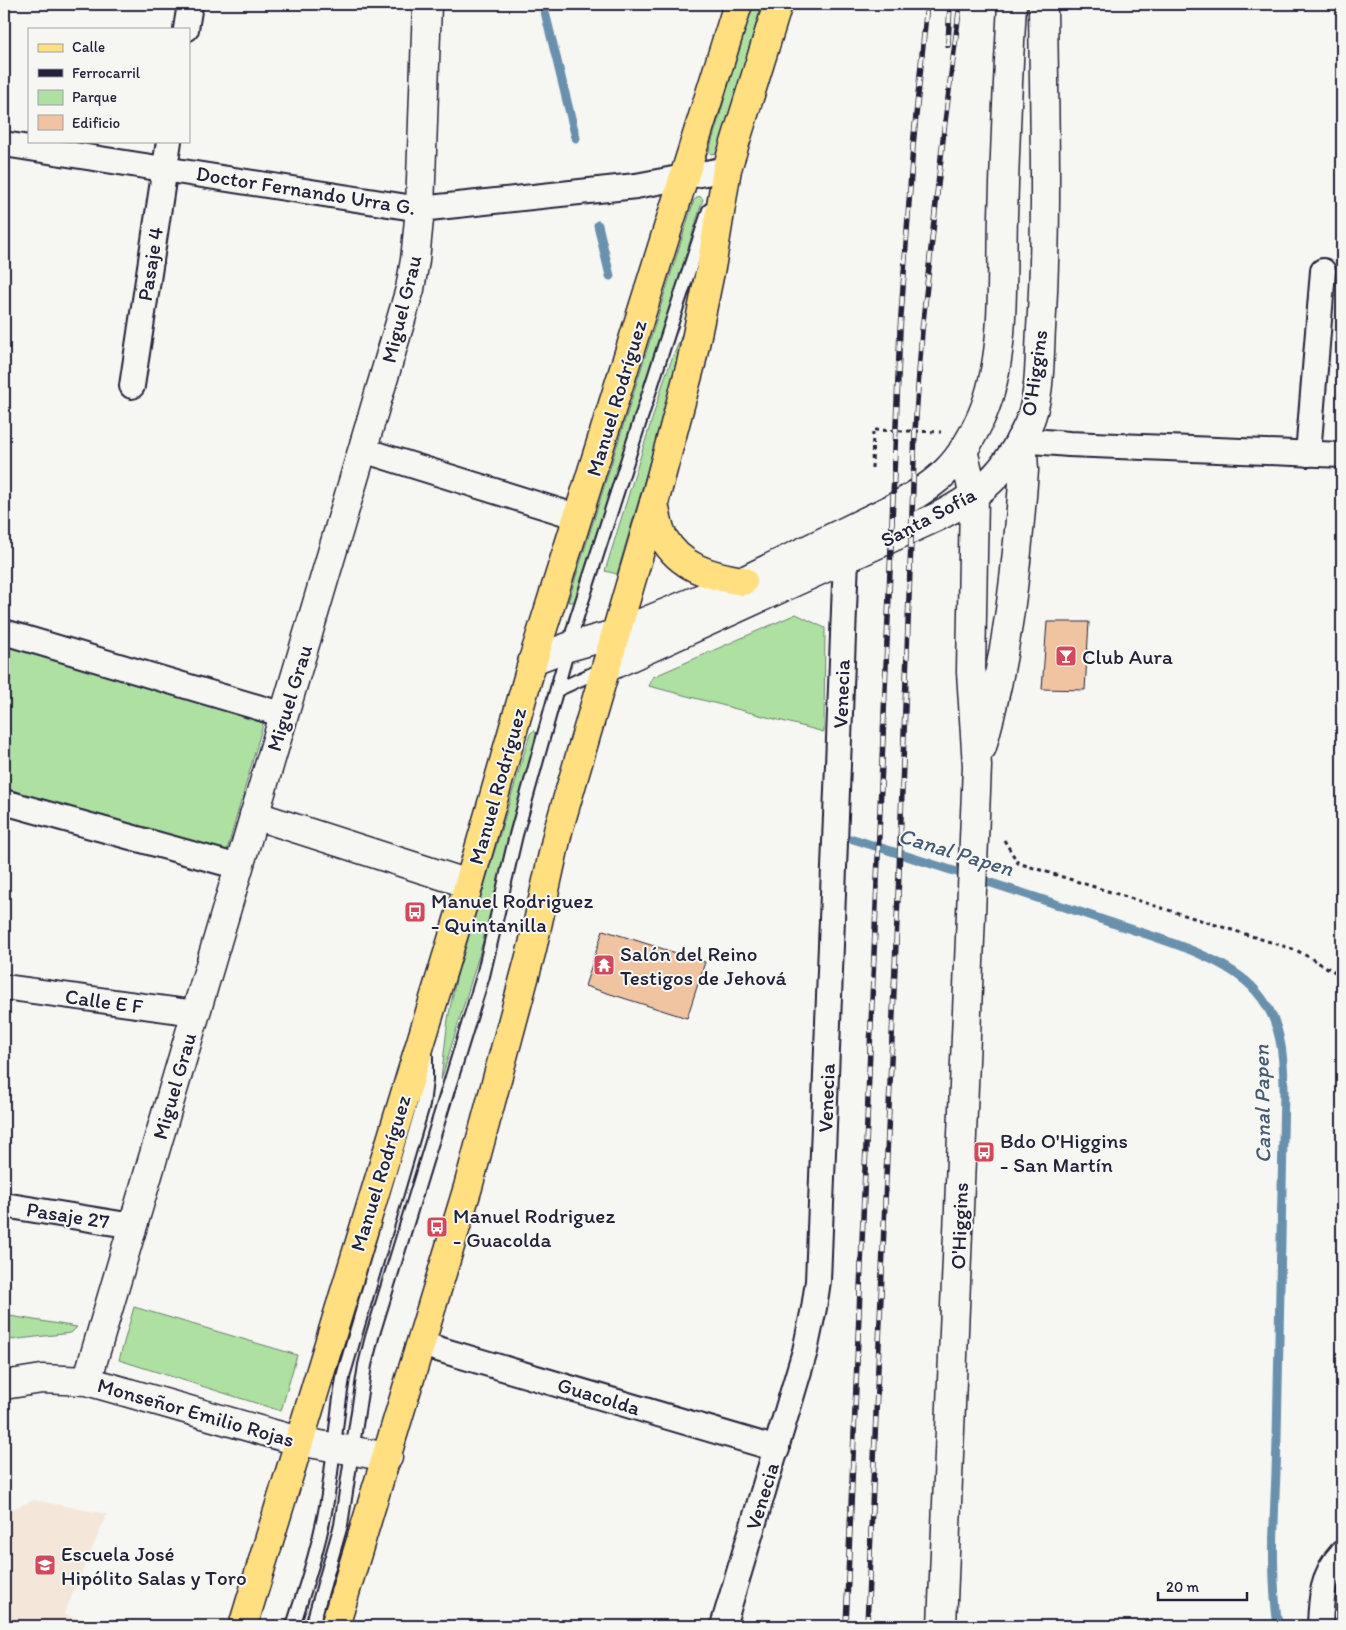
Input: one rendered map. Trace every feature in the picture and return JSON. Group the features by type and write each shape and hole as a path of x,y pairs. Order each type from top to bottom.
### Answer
{"main road":[{"name":"Manuel Rodríguez","path":"243,1626 469,884 533,660 738,4"},
{"path":"335,1626 388,1457 468,1186 529,958 558,831 654,503 691,364 712,262 727,169 778,4"},
{"path":"654,503 664,537 677,556 691,567 708,574 743,581"}],"street":[{"path":"186,28 190,4"},
{"name":"Miguel Grau","path":"87,1381 410,288 420,209 427,4"},
{"name":"O'Higgins","path":"942,1626 977,766 971,672 974,496 956,441 982,415 990,395 999,350 1005,124 1012,4"},
{"name":"O'Higgins","path":"977,766 1002,670 1013,600 1021,505 1024,454 1020,440 1034,405 1044,286 1043,4"},
{"name":"Pasaje 4","path":"132,386 169,142"},
{"name":"Doctor Fernando Urra G.","path":"4,144 420,209 636,186 727,169"},
{"path":"1308,454 1323,271"},
{"path":"1020,440 1342,455"},
{"name":"Santa Sofía","path":"606,668 937,517 974,496 997,476 1020,440"},
{"path":"956,441 1016,494 1021,505"},
{"name":"Santa Sofía","path":"533,660 568,647 615,634 743,581 893,508 939,479 956,441"},
{"path":"362,450 578,518"},
{"name":"Venecia","path":"722,1626 805,1351 814,1308 818,1272 846,558"},
{"path":"4,632 284,715"},
{"path":"4,802 239,867"},
{"path":"254,815 469,884"},
{"name":"Calle E F","path":"8,987 196,1014"},
{"name":"Pasaje 27","path":"4,1205 133,1226"},
{"name":"Guacolda","path":"421,1344 776,1448"},
{"name":"Monseñor Emilio Rojas","path":"4,1385 42,1379 87,1381 298,1441 388,1457"},
{"path":"1320,1626 1321,1600 1324,1586 1329,1572 1342,1553"}],"lane":[{"path":"293,1626 318,1544 327,1503 365,1365 483,976 516,835 568,647 694,254 710,207 727,169"},
{"path":"557,690 606,668"},
{"path":"312,1626 340,1525 343,1449 340,1396 351,1346 423,1105 426,1080 424,1029"}],"path":[{"path":"872,468 873,430 956,441"},
{"path":"975,818 994,824 1018,863 1296,950 1342,976"}],"shaded area":[{"name":"Escuela José Hipólito Salas y Toro","path":"34,1500 107,1514 64,1614 101,1626 4,1626 4,1512"}],"green space":[{"path":"753,4 762,4 720,145 716,153 711,154 709,151"},
{"path":"699,196 703,199 580,602 568,602 694,200"},
{"path":"681,337 671,389 617,574 605,571 666,374"},
{"path":"796,614 825,628 824,732 649,686 653,677"},
{"path":"4,641 266,714 221,871 4,808"},
{"path":"534,730 537,736 480,952 441,1080 448,1019 456,979 530,734"},
{"path":"134,1307 297,1355 281,1411 119,1360"},
{"path":"4,1315 77,1327 71,1333 10,1340 4,1343"}],"building":[{"name":"Club Aura","path":"1047,622 1089,622 1085,690 1042,689"},
{"path":"603,930 705,962 687,1018 585,986"}],"waterway":[{"name":"Canal Papen","path":"543,4 576,138"},
{"name":"Canal Papen","path":"598,225 610,276"},
{"name":"Canal Papen","path":"853,839 1186,948 1226,967 1242,978 1256,991 1271,1013 1282,1050 1284,1090 1273,1556 1278,1626"}],"railway":[{"path":"846,1626 900,330 913,146 927,4"},
{"path":"948,45 950,4"},
{"path":"867,1626 899,873 915,431 922,331 960,4"}],"place":[{"name":"Club Aura","path":"1066,656"},
{"name":"Manuel Rodriguez - Quintanilla","path":"415,912"},
{"name":"Salón del Reino Testigos de Jehová","path":"604,965"},
{"name":"Bdo O'Higgins - San Martín","path":"984,1152"},
{"name":"Manuel Rodriguez - Guacolda","path":"437,1227"},
{"name":"Escuela José Hipólito Salas y Toro","path":"45,1565"}]}
